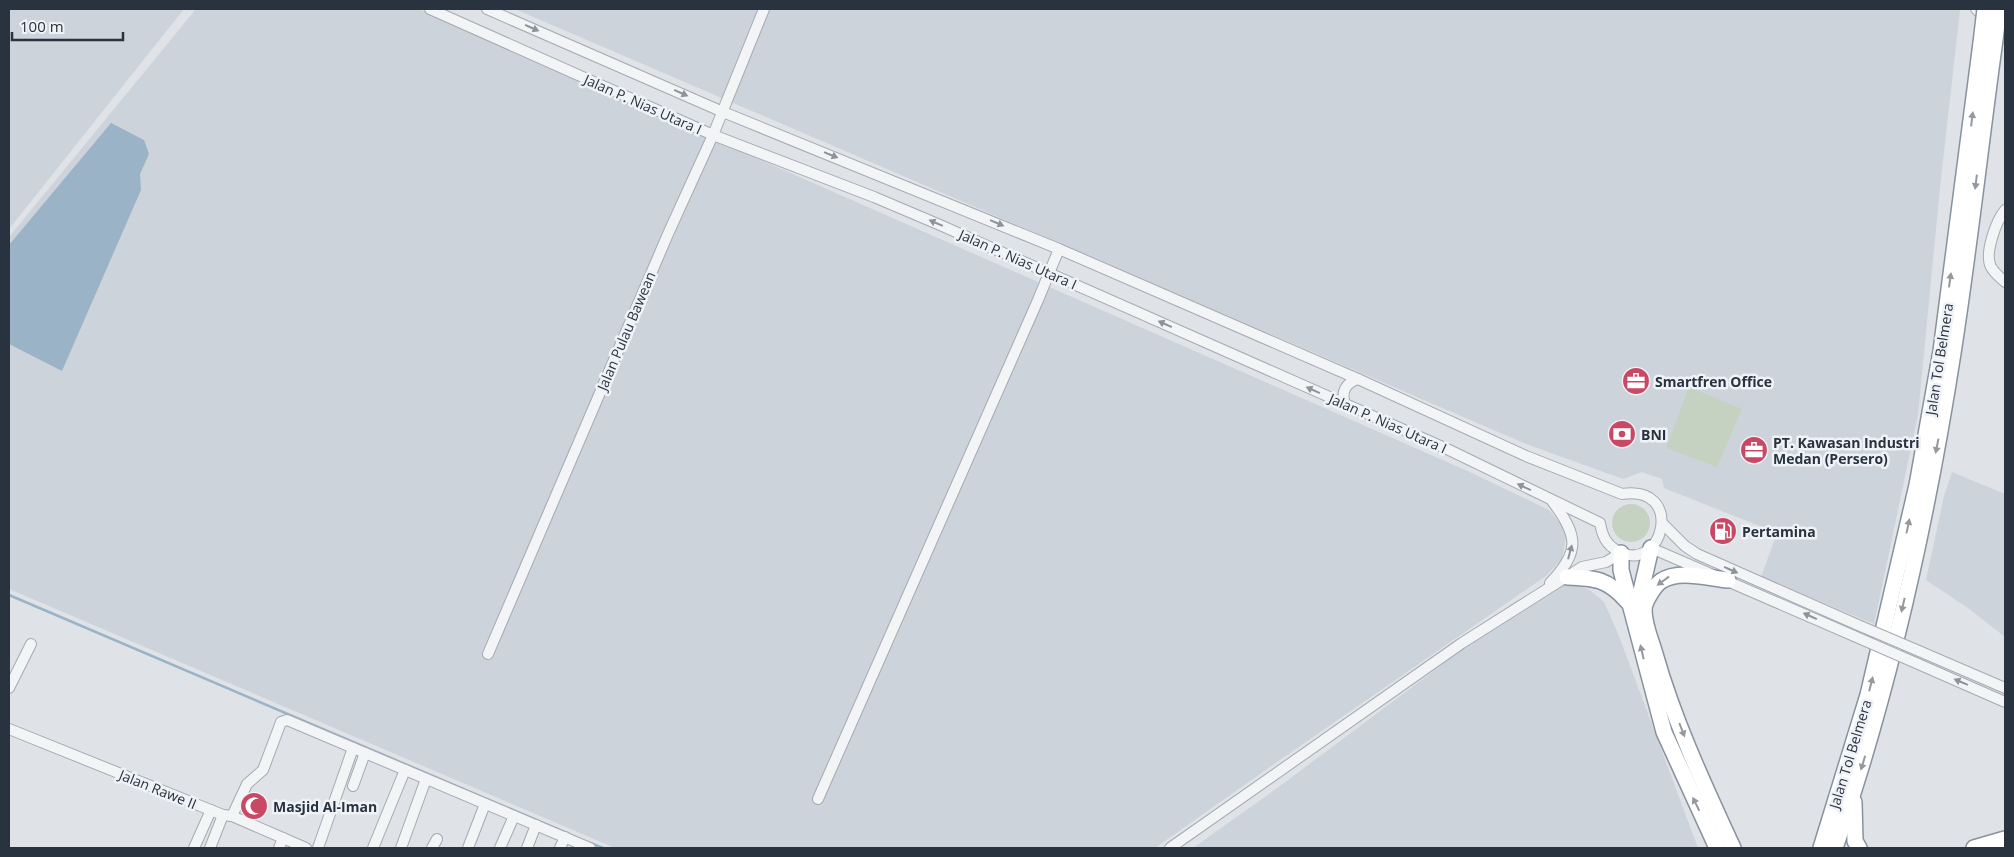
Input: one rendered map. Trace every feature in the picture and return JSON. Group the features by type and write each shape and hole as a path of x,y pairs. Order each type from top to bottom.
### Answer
{"highway":[{"name":"Jalan Tol Belmera","path":"1985,9 1993,42"},
{"name":"Jalan Tol Belmera","path":"1821,848 1846,794 1878,710 1922,525 1955,342 1993,42 1999,9"},
{"path":"1651,548 1638,608 1643,660 1664,732 1717,848"},
{"path":"1621,553 1621,570 1645,620 1661,677 1700,777 1733,848"},
{"path":"1638,608 1659,582 1671,576 1686,575 1728,580"},
{"path":"1567,578 1588,578 1603,582 1616,588 1638,608"},
{"name":"Jalan Tol Belmera","path":"1835,848 1846,794"},
{"path":"1814,848 1846,794"},
{"path":"1846,794 1855,841 1859,848"},
{"path":"1974,848 2005,839"}],"street":[{"name":"Jalan P. Nias Utara I","path":"430,9 713,135 874,197 1445,448 1600,523 1605,541 1621,553"},
{"name":"Jalan P. Nias Utara I","path":"487,9 723,112 1059,249 1358,379 1526,456 1622,494 1632,492 1641,494 1650,498 1657,506 1663,524"},
{"name":"Jalan Pulau Bawean","path":"488,654 668,234 723,112 764,9"},
{"path":"1976,9 1993,42"},
{"path":"2005,210 1995,226 1990,262 1994,272 2005,282"},
{"path":"818,799 1059,249"},
{"path":"1345,405 1342,397 1344,389 1350,382 1358,379"},
{"path":"1542,591 1568,561 1572,547 1572,534 1567,520 1551,499"},
{"path":"1170,848 1462,643 1542,591 1567,578 1582,567 1606,562 1621,553 1636,554 1651,548 1657,541 1663,524 1684,546 1696,554 2005,688"},
{"path":"1651,548 2005,702"},
{"path":"9,688 31,644"},
{"path":"210,848 247,784 263,770 281,722 284,720 590,848"},
{"name":"Jalan Rawe II","path":"9,729 227,816 281,843 303,848"},
{"path":"318,848 353,748"},
{"path":"353,786 365,753"},
{"path":"373,848 405,770"},
{"path":"400,848 426,779"},
{"path":"468,848 485,804"},
{"path":"194,848 211,810"},
{"path":"500,848 514,816"},
{"path":"527,848 536,825"},
{"path":"560,848 565,837"}],"shaded area":[{"path":"9,9 184,9 9,229"},
{"path":"196,9 418,9 1472,473 1549,510 1563,527 1566,538 1562,559 1546,576 1155,848 615,848 9,589 9,237"},
{"path":"515,9 1958,9 1960,10 1940,188 1918,415 1874,624 1761,577 1777,533 1664,488 1662,479 1642,472 1623,479 1526,444"},
{"path":"1952,472 2005,494 2005,637 1968,608 1926,580 1944,496"},
{"path":"1555,580 1574,582 1591,591 1604,602 1619,636 1698,848 1193,848 1276,789"}],"green space":[{"path":"1689,387 1742,409 1717,467 1666,448"},
{"path":"1631,504 1638,505 1644,510 1649,516 1649,530 1644,536 1638,541 1631,542 1624,541 1618,536 1613,530 1612,523 1613,516 1618,510 1624,505"}],"water":[{"path":"111,123 144,140 149,154 140,174 141,190 62,371 9,344 9,245"}],"waterway":[{"path":"9,595 569,834"},
{"path":"590,843 603,848"}],"place":[{"name":"Smartfren Office","path":"1636,381"},
{"name":"BNI","path":"1622,434"},
{"name":"PT. Kawasan Industri Medan (Persero)","path":"1754,450"},
{"name":"Pertamina","path":"1723,531"},
{"name":"Masjid Al-Iman","path":"254,806"}]}
